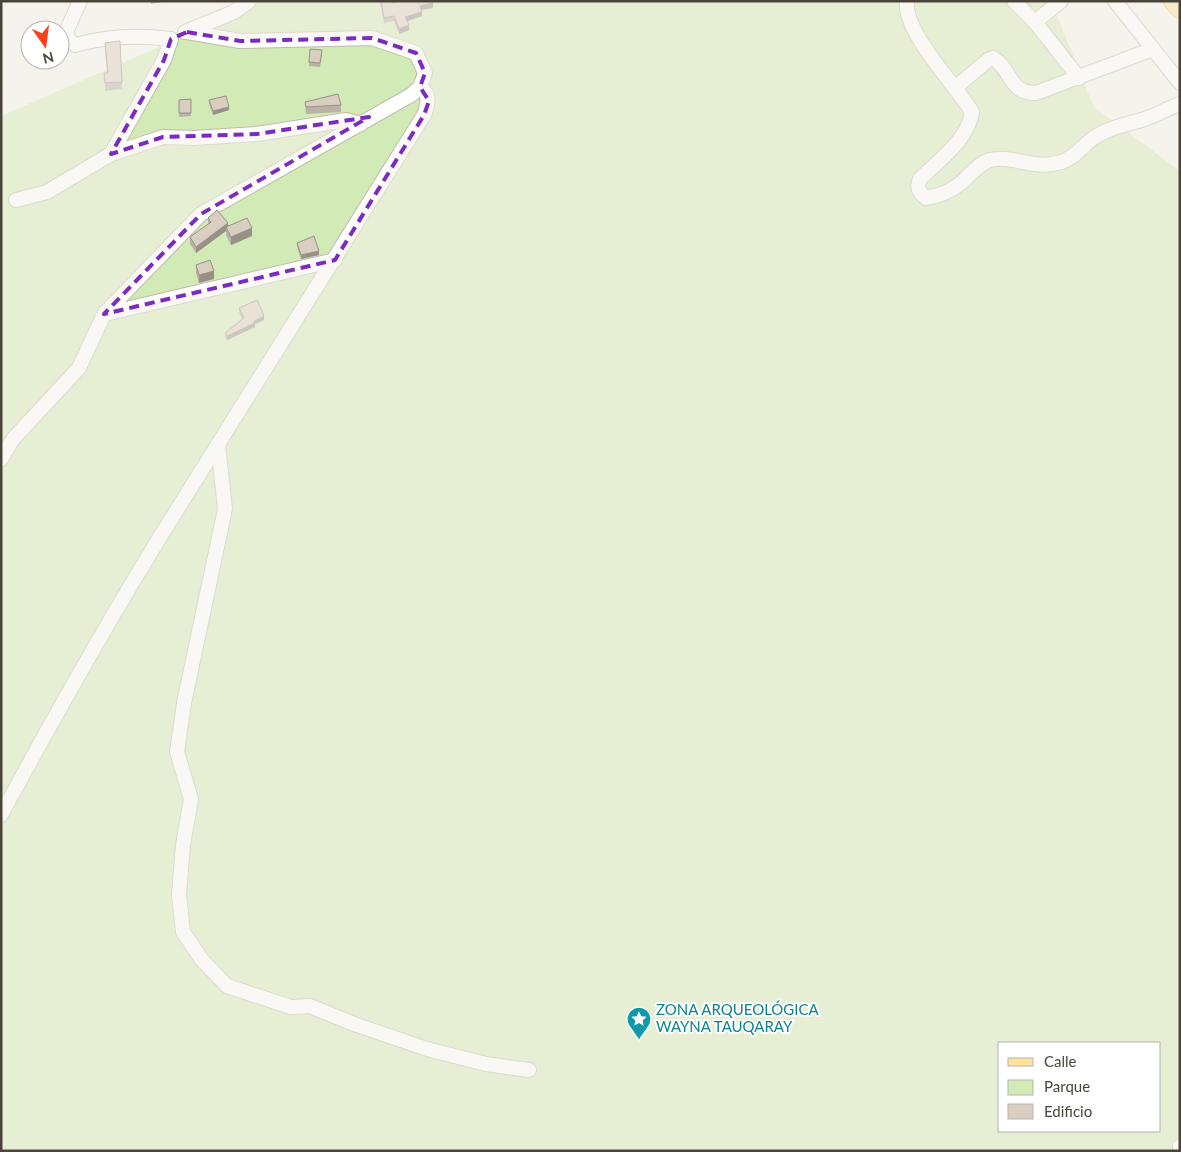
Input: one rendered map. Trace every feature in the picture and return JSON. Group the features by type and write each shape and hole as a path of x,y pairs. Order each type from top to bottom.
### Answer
{"main road":[{"path":"1173,1 1180,9"}],"street":[{"path":"80,1 67,30 68,40 75,45 100,38 134,35 171,39 234,12 249,1"},
{"path":"907,1 910,22 941,72 972,112 971,122 964,134 920,179 917,185 920,193 926,198 941,196 990,160 1002,159 1042,167 1062,162 1078,153 1094,137 1124,123 1145,118 1180,104"},
{"path":"1014,1 1035,22 1079,78"},
{"path":"1035,22 1061,1"},
{"path":"1115,1 1180,83"},
{"path":"1,459 13,439 79,368 104,314 201,214 411,95 420,87 425,73 416,54 372,38 240,41 187,32"},
{"path":"111,154 164,60 171,39"},
{"path":"954,88 993,58 1019,90 1026,93 1056,87 1153,49"},
{"path":"1,816 59,708 159,538 335,260 424,115 429,101 426,91 420,87"},
{"path":"16,200 47,192 111,154 163,137 194,138 257,134 346,120 361,124"},
{"path":"104,314 335,260"},
{"path":"218,444 226,509 184,703 177,752 191,799 183,845 179,895 183,932 202,960 227,986 291,1007 310,1006 354,1024 427,1049 486,1064 529,1070"}],"highlighted area":[{"path":"187,32 240,41 372,38 416,53 425,73 420,87 429,101 424,115 335,260 104,314 201,214 369,117 257,134 163,137 111,154 164,60 171,39"}],"green space":[{"path":"264,1 1051,1 1094,107 1180,171 1180,1151 1,1151 1,116"}],"building":[{"path":"381,1 391,1 392,3 400,1 433,1 433,3 420,6 422,12 405,17 409,25 399,29 394,16 384,18"},
{"path":"120,41 122,82 105,83 104,73 108,73 105,43"},
{"path":"310,49 322,50 320,63 309,62"},
{"path":"338,94 341,105 306,107 305,102"},
{"path":"226,96 229,107 213,111 209,100"},
{"path":"191,99 191,113 179,113 179,100"},
{"path":"217,210 228,223 196,247 190,237 211,222 208,218"},
{"path":"247,218 252,228 231,237 226,227"},
{"path":"314,236 319,251 301,255 297,243"},
{"path":"210,260 214,271 199,275 196,265"},
{"path":"257,300 264,316 254,321 255,323 227,336 225,333 244,318 239,308"}],"place":[{"name":"ZONA ARQUEOLÓGICA WAYNA TAUQARAY","path":"639,1040"}]}
